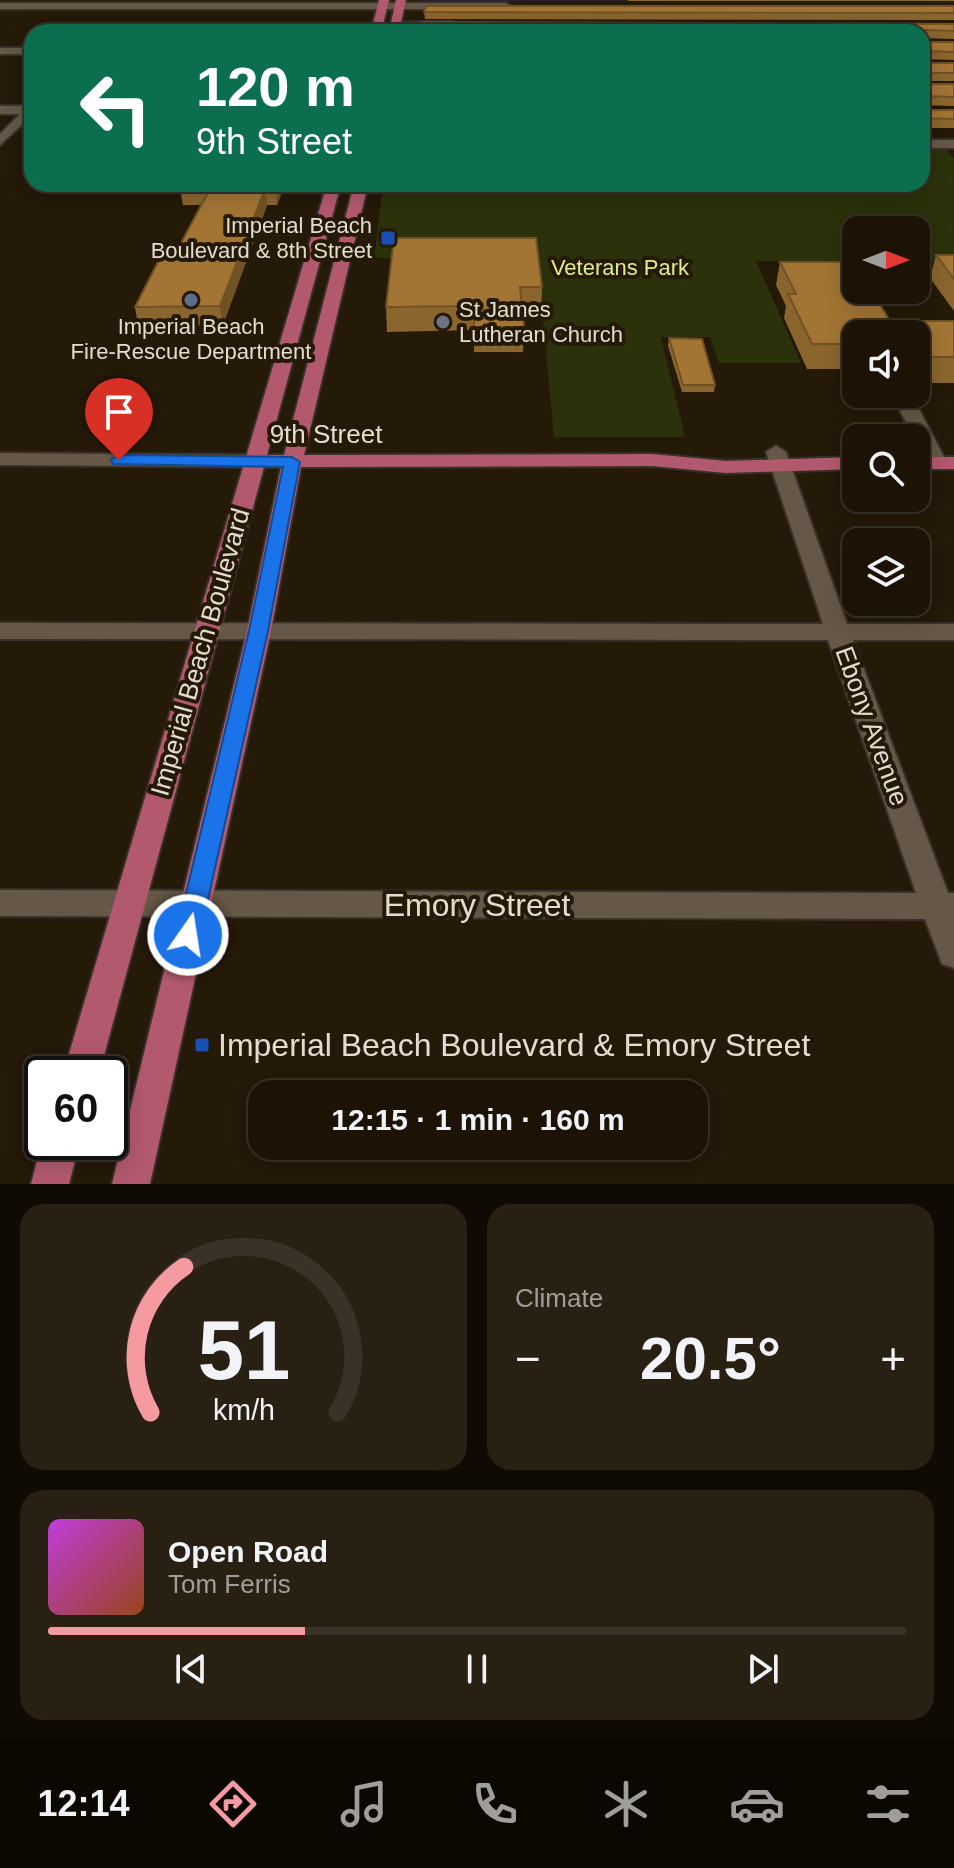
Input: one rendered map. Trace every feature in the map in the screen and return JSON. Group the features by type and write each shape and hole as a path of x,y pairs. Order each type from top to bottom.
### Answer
{"main road":[{"path":"378,24 384,3"},
{"path":"396,24 400,3"},
{"name":"Imperial Beach Boulevard","path":"86,1056 332,192"},
{"name":"Imperial Beach Boulevard","path":"131,1184 259,631 292,462 359,192"},
{"name":"9th Street","path":"253,461 652,460 726,467 778,460 842,462"},
{"path":"50,1184 56,1160"}],"street":[{"path":"0,6 400,3 518,6"},
{"path":"0,51 24,51"},
{"path":"0,110 24,110"},
{"path":"0,141 24,117"},
{"path":"930,144 954,144"},
{"path":"910,411 936,463"},
{"name":"9th Street","path":"0,459 253,461"},
{"name":"Ebony Avenue","path":"778,460 838,633 945,906 954,954"},
{"path":"0,631 954,632"},
{"name":"Emory Street","path":"0,903 945,906"}],"shaded area":[{"path":"419,0 954,2 419,1"}],"green space":[{"name":"Veterans Park","path":"930,149 945,149 954,158 954,262 930,262 930,216 842,216 842,262 756,261 801,363 719,363 710,337 661,337 685,437 554,437 537,259 374,258 382,192 930,192"}],"building":[{"path":"426,6 954,6 954,13 424,12"},
{"path":"421,22 954,24 954,31 930,30 930,24"},
{"path":"930,42 954,42 954,52 930,51"},
{"path":"930,63 954,63 954,73 930,73"},
{"path":"930,84 954,84 954,97 930,96"},
{"path":"930,110 954,110 954,119 930,118"},
{"path":"208,192 264,192 220,306 135,307 160,258 173,258"},
{"path":"394,238 536,238 542,287 520,287 524,327 474,327 474,306 386,307"},
{"path":"936,255 954,255 954,279"},
{"path":"780,262 842,262 842,304 880,304 889,320 842,320 842,344 812,344 788,294 796,294"},
{"path":"930,321 954,321 954,357 930,357"},
{"path":"669,338 702,339 715,385 683,385"}],"place":[{"name":"Imperial Beach Boulevard & 8th Street","path":"388,238"},
{"name":"Imperial Beach Fire-Rescue Department","path":"191,300"},
{"name":"St James Lutheran Church","path":"443,322"},
{"name":"Imperial Beach Boulevard & Emory Street","path":"202,1045"}],"route":[{"path":"119,460 292,462 259,631 188,935"}]}
